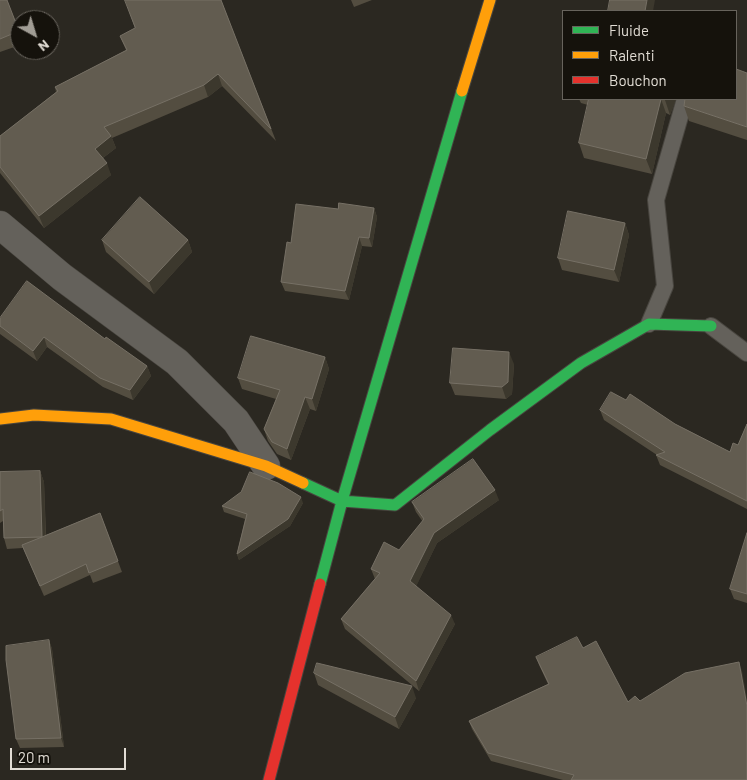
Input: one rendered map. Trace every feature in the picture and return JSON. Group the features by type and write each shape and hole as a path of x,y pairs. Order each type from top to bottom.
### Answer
{"street":[{"path":"270,780 342,501 435,179 490,0"},
{"path":"0,225 62,277 177,362 236,421 266,466"},
{"path":"0,419 34,415 111,419 266,466 342,501 395,505 490,430 581,363 649,324 712,326"}],"lane":[{"path":"649,324 665,286 656,200 685,100"},
{"path":"712,326 747,353"}],"building":[{"path":"0,0 7,0 11,10 10,35 0,39"},
{"path":"125,0 221,0 271,129 218,74 204,85 104,127 111,136 95,149 107,163 39,216 0,167 0,136 58,91 55,87 127,50 120,36 135,28"},
{"path":"610,0 647,0 645,10 608,10"},
{"path":"737,69 747,73 747,127 684,106 685,100 737,100"},
{"path":"589,100 661,100 646,159 579,143"},
{"path":"140,197 188,240 149,282 102,240"},
{"path":"339,203 374,208 369,238 359,237 345,291 281,282 287,242 291,243 296,204 338,209"},
{"path":"568,211 625,223 614,270 558,258"},
{"path":"27,281 105,339 106,337 147,366 130,390 100,378 44,337 33,351 0,326 0,318"},
{"path":"251,336 325,357 312,399 305,397 287,449 272,442 264,429 280,390 238,378"},
{"path":"453,348 509,352 508,382 502,387 450,383"},
{"path":"611,392 626,400 630,394 675,424 730,452 733,443 738,445 747,424 747,501 656,455 665,452 600,410"},
{"path":"473,459 495,490 434,533 410,581 451,615 416,681 341,619 380,573 371,569 384,542 399,550 424,519 412,502"},
{"path":"40,471 42,537 4,538 3,509 0,511 0,472"},
{"path":"250,472 278,483 301,497 288,519 237,554 247,514 222,506 241,492"},
{"path":"100,513 118,561 89,573 86,564 40,586 22,545"},
{"path":"747,533 747,594 730,589"},
{"path":"577,637 583,648 596,641 628,702 635,696 640,701 685,673 739,662 747,706 747,780 571,780 574,775 488,753 469,721 549,684 536,657"},
{"path":"49,640 61,738 16,739 6,646"},
{"path":"317,663 412,686 395,717 314,673"}],"traffic: fast":[{"path":"320,584 342,501 462,91"},
{"path":"303,483 342,501 395,505 490,430 581,363 649,324 711,326"}],"traffic: slow":[{"path":"462,91 490,0"},
{"path":"0,419 34,415 111,419 266,466 303,483"}],"traffic: jam":[{"path":"269,780 320,584"}]}
